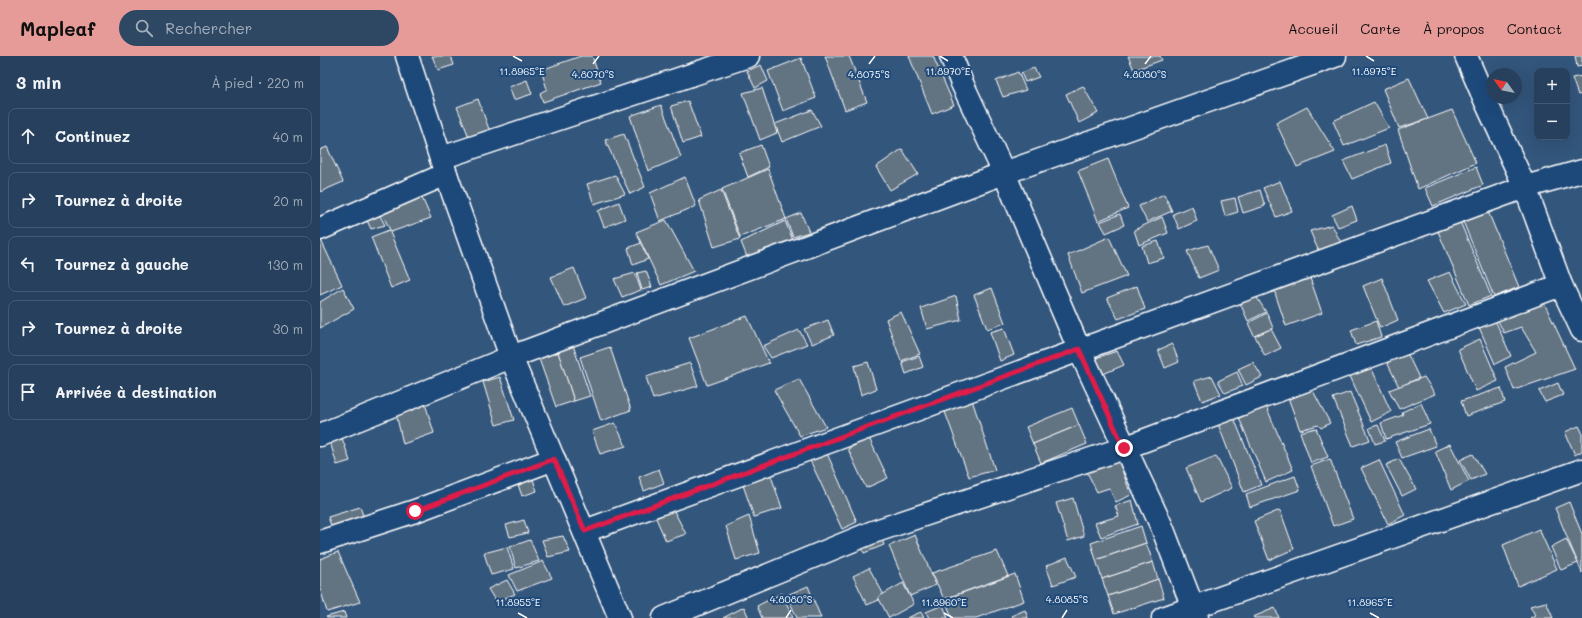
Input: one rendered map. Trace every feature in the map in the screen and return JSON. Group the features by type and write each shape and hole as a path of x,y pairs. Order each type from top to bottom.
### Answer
{"street":[{"path":"407,56 443,166 511,357 585,531 620,618"},
{"path":"320,229 443,166 748,56"},
{"path":"951,56 961,81 1004,173 1079,349 1162,527 1195,613"},
{"path":"320,435 511,357 1004,173 1335,56"},
{"path":"1466,56 1525,187 1560,285 1582,330"},
{"path":"585,531 1525,187 1582,170"},
{"path":"664,618 873,532 1124,448 1560,285"},
{"path":"320,542 415,511 554,459"},
{"path":"1164,618 1195,613 1582,470"}],"building":[{"path":"432,56 451,56 454,65 438,70"},
{"path":"581,56 592,56 601,82 543,102 540,93 547,89 541,70"},
{"path":"825,56 849,56 867,102 845,110"},
{"path":"909,56 933,56 954,105 932,114"},
{"path":"1128,56 1160,56 1162,60 1134,70"},
{"path":"1575,56 1582,56 1582,66 1577,67"},
{"path":"801,58 816,98 783,111 768,71"},
{"path":"761,65 768,81 755,88 747,71"},
{"path":"1034,68 1039,77 1025,82 1021,73"},
{"path":"1018,72 1026,90 1003,97 996,81"},
{"path":"1582,76 1582,94 1578,95 1572,78"},
{"path":"1409,78 1428,119 1399,128 1383,89"},
{"path":"527,80 532,94 514,100 509,87"},
{"path":"1083,86 1098,113 1079,123 1066,94"},
{"path":"762,88 777,133 760,140 743,93"},
{"path":"478,99 490,132 469,137 457,107"},
{"path":"688,101 701,137 683,143 671,106"},
{"path":"1374,102 1389,128 1344,146 1333,121"},
{"path":"661,105 681,157 648,171 630,116"},
{"path":"1307,107 1335,152 1297,167 1276,123"},
{"path":"812,110 821,126 782,142 775,124"},
{"path":"1452,110 1476,163 1418,189 1398,130"},
{"path":"624,134 645,187 630,194 605,140"},
{"path":"761,145 769,167 748,177 739,153"},
{"path":"1385,145 1391,163 1352,179 1343,161"},
{"path":"327,147 343,182 320,192 320,150"},
{"path":"902,149 918,174 890,190 876,167"},
{"path":"1108,159 1128,208 1098,221 1078,171"},
{"path":"1476,167 1483,185 1433,206 1425,188"},
{"path":"768,169 786,219 740,237 722,189"},
{"path":"615,175 625,194 594,204 587,184"},
{"path":"685,177 696,206 660,221 650,193"},
{"path":"1280,181 1292,211 1276,217 1263,188"},
{"path":"721,190 740,239 714,247 699,200"},
{"path":"1260,190 1265,206 1243,213 1238,197"},
{"path":"419,191 431,218 391,232 378,205"},
{"path":"1164,194 1172,211 1147,222 1139,206"},
{"path":"1235,198 1238,212 1225,216 1221,201"},
{"path":"619,202 625,219 604,227 598,211"},
{"path":"1192,206 1197,221 1179,229 1173,214"},
{"path":"1352,206 1357,220 1338,227 1332,215"},
{"path":"376,208 385,225 371,229 364,214"},
{"path":"1487,209 1519,287 1494,297 1462,219"},
{"path":"801,213 809,232 793,237 786,219"},
{"path":"1120,214 1124,225 1106,233 1100,222"},
{"path":"1162,217 1168,233 1139,245 1134,230"},
{"path":"1459,219 1491,296 1469,305 1437,229"},
{"path":"666,220 694,271 661,285 636,232"},
{"path":"785,221 795,245 749,262 741,242"},
{"path":"1332,225 1342,245 1319,252 1310,231"},
{"path":"389,230 410,280 391,288 371,237"},
{"path":"1109,237 1127,276 1082,293 1068,255"},
{"path":"320,240 342,285 320,295"},
{"path":"1158,241 1164,258 1147,263 1142,246"},
{"path":"641,243 648,259 633,265 628,248"},
{"path":"1208,245 1219,270 1199,278 1187,251"},
{"path":"574,268 586,298 564,307 551,277"},
{"path":"646,271 652,287 642,290 637,273"},
{"path":"1450,272 1466,304 1444,313 1427,281"},
{"path":"635,273 641,290 622,297 614,279"},
{"path":"1309,275 1322,313 1286,326 1273,287"},
{"path":"1382,278 1398,320 1380,328 1363,286"},
{"path":"1137,286 1145,309 1118,319 1107,298"},
{"path":"343,288 354,309 320,328 320,302"},
{"path":"992,288 1005,323 987,329 974,295"},
{"path":"1540,294 1575,369 1514,390 1505,367 1536,352 1521,327 1504,333 1497,319"},
{"path":"956,296 961,320 927,329 921,308"},
{"path":"1256,296 1266,312 1248,321 1240,303"},
{"path":"901,312 920,354 901,361 886,319"},
{"path":"1267,313 1273,328 1254,336 1248,323"},
{"path":"747,316 769,363 707,385 689,338"},
{"path":"828,320 834,335 812,344 804,329"},
{"path":"1495,320 1511,356 1495,364 1479,327"},
{"path":"1376,321 1381,337 1356,345 1351,330"},
{"path":"1004,328 1014,355 1000,361 990,332"},
{"path":"1271,329 1281,348 1265,356 1255,336"},
{"path":"799,330 807,344 771,358 763,346"},
{"path":"1480,339 1498,381 1476,391 1458,349"},
{"path":"1172,344 1179,362 1165,368 1158,350"},
{"path":"573,345 590,396 574,401 557,350"},
{"path":"610,347 631,410 601,421 580,357"},
{"path":"557,349 574,401 556,407 538,356"},
{"path":"1117,351 1124,365 1103,374 1096,358"},
{"path":"1407,353 1419,378 1399,387 1386,360"},
{"path":"919,356 923,367 906,374 902,362"},
{"path":"868,362 876,389 861,395 854,366"},
{"path":"1253,362 1262,377 1246,385 1238,369"},
{"path":"690,363 698,386 653,399 646,377"},
{"path":"1371,367 1391,412 1371,422 1350,376"},
{"path":"1237,372 1243,386 1225,393 1218,381"},
{"path":"1212,376 1221,394 1202,401 1194,381"},
{"path":"500,377 514,420 496,425 483,382"},
{"path":"1424,377 1435,394 1399,409 1389,390"},
{"path":"799,379 826,427 800,436 774,390"},
{"path":"1558,383 1563,395 1545,402 1539,391"},
{"path":"1311,387 1330,423 1321,428 1318,425 1300,430 1287,395"},
{"path":"1501,388 1505,402 1466,416 1461,401"},
{"path":"1350,392 1370,440 1353,446 1333,398"},
{"path":"424,400 434,433 403,444 395,409"},
{"path":"972,400 995,470 969,477 945,412"},
{"path":"1421,403 1430,424 1386,439 1381,423 1403,415 1402,412"},
{"path":"1266,406 1293,470 1266,482 1239,418"},
{"path":"1072,408 1079,425 1033,444 1026,427"},
{"path":"1234,418 1261,485 1244,492 1218,424"},
{"path":"615,423 626,446 600,454 592,431"},
{"path":"1079,425 1087,444 1041,463 1033,444"},
{"path":"1378,425 1385,441 1375,444 1369,428"},
{"path":"1579,426 1582,432 1582,451 1575,455 1565,432"},
{"path":"1316,428 1328,457 1311,463 1300,432"},
{"path":"1429,429 1436,446 1402,458 1395,442"},
{"path":"342,438 350,461 337,465 330,442"},
{"path":"869,438 888,478 866,488 848,449"},
{"path":"1450,444 1469,481 1451,490 1435,451"},
{"path":"826,451 857,522 842,529 809,458"},
{"path":"1473,454 1485,474 1471,480 1460,460"},
{"path":"1117,456 1131,495 1116,502 1109,488 1097,492 1087,472"},
{"path":"1216,456 1232,488 1201,502 1186,468"},
{"path":"1330,459 1353,519 1333,526 1311,466"},
{"path":"1399,459 1416,489 1402,496 1386,465"},
{"path":"1379,460 1405,515 1388,524 1361,468"},
{"path":"659,469 664,483 644,491 639,477"},
{"path":"530,471 537,491 522,496 515,476"},
{"path":"770,473 782,508 754,517 742,482"},
{"path":"1295,476 1300,490 1250,507 1246,494"},
{"path":"1073,498 1084,536 1068,541 1056,503"},
{"path":"1132,500 1138,524 1101,537 1095,523 1119,516 1115,506"},
{"path":"1569,502 1582,534 1582,573 1555,508"},
{"path":"360,507 365,521 333,531 328,517"},
{"path":"673,509 686,534 666,541 655,516"},
{"path":"1280,510 1294,549 1269,560 1254,521"},
{"path":"749,516 760,553 736,560 726,526"},
{"path":"524,520 528,533 510,537 506,525"},
{"path":"1141,526 1146,543 1096,560 1091,543"},
{"path":"1539,529 1557,569 1518,586 1503,545"},
{"path":"879,532 884,545 864,553 859,542"},
{"path":"915,535 936,585 910,596 889,546"},
{"path":"563,536 570,552 548,557 542,540"},
{"path":"1566,539 1578,563 1561,570 1551,547"},
{"path":"530,540 539,561 516,568 510,547"},
{"path":"1146,543 1153,562 1102,579 1096,560"},
{"path":"507,547 514,569 491,575 484,553"},
{"path":"997,551 1008,576 944,599 932,573"},
{"path":"338,552 360,602 327,612 320,588 320,559"},
{"path":"1067,557 1076,577 1053,585 1046,566"},
{"path":"543,561 552,578 517,591 509,575"},
{"path":"1153,562 1158,579 1108,596 1102,579"},
{"path":"869,568 884,595 878,598 879,600 867,605 853,576"},
{"path":"1015,574 1024,601 976,618 952,618 945,599"},
{"path":"1158,579 1164,598 1114,614 1108,596"},
{"path":"507,580 515,594 496,602 488,589"},
{"path":"903,583 914,604 889,618 878,597"},
{"path":"808,586 821,618 797,618 787,595"},
{"path":"782,593 793,618 762,618 757,606"},
{"path":"1546,602 1553,618 1530,618 1535,615 1530,606"},
{"path":"943,605 948,618 929,618 926,612"},
{"path":"744,607 749,618 723,618"},
{"path":"1275,608 1279,618 1253,617"},
{"path":"1025,610 1028,618 1012,618 1011,616"},
{"path":"344,612 346,618 326,617"},
{"path":"921,612 924,618 907,618"}],"route":[{"path":"415,511 554,459 585,531 1079,349 1124,448"}]}
